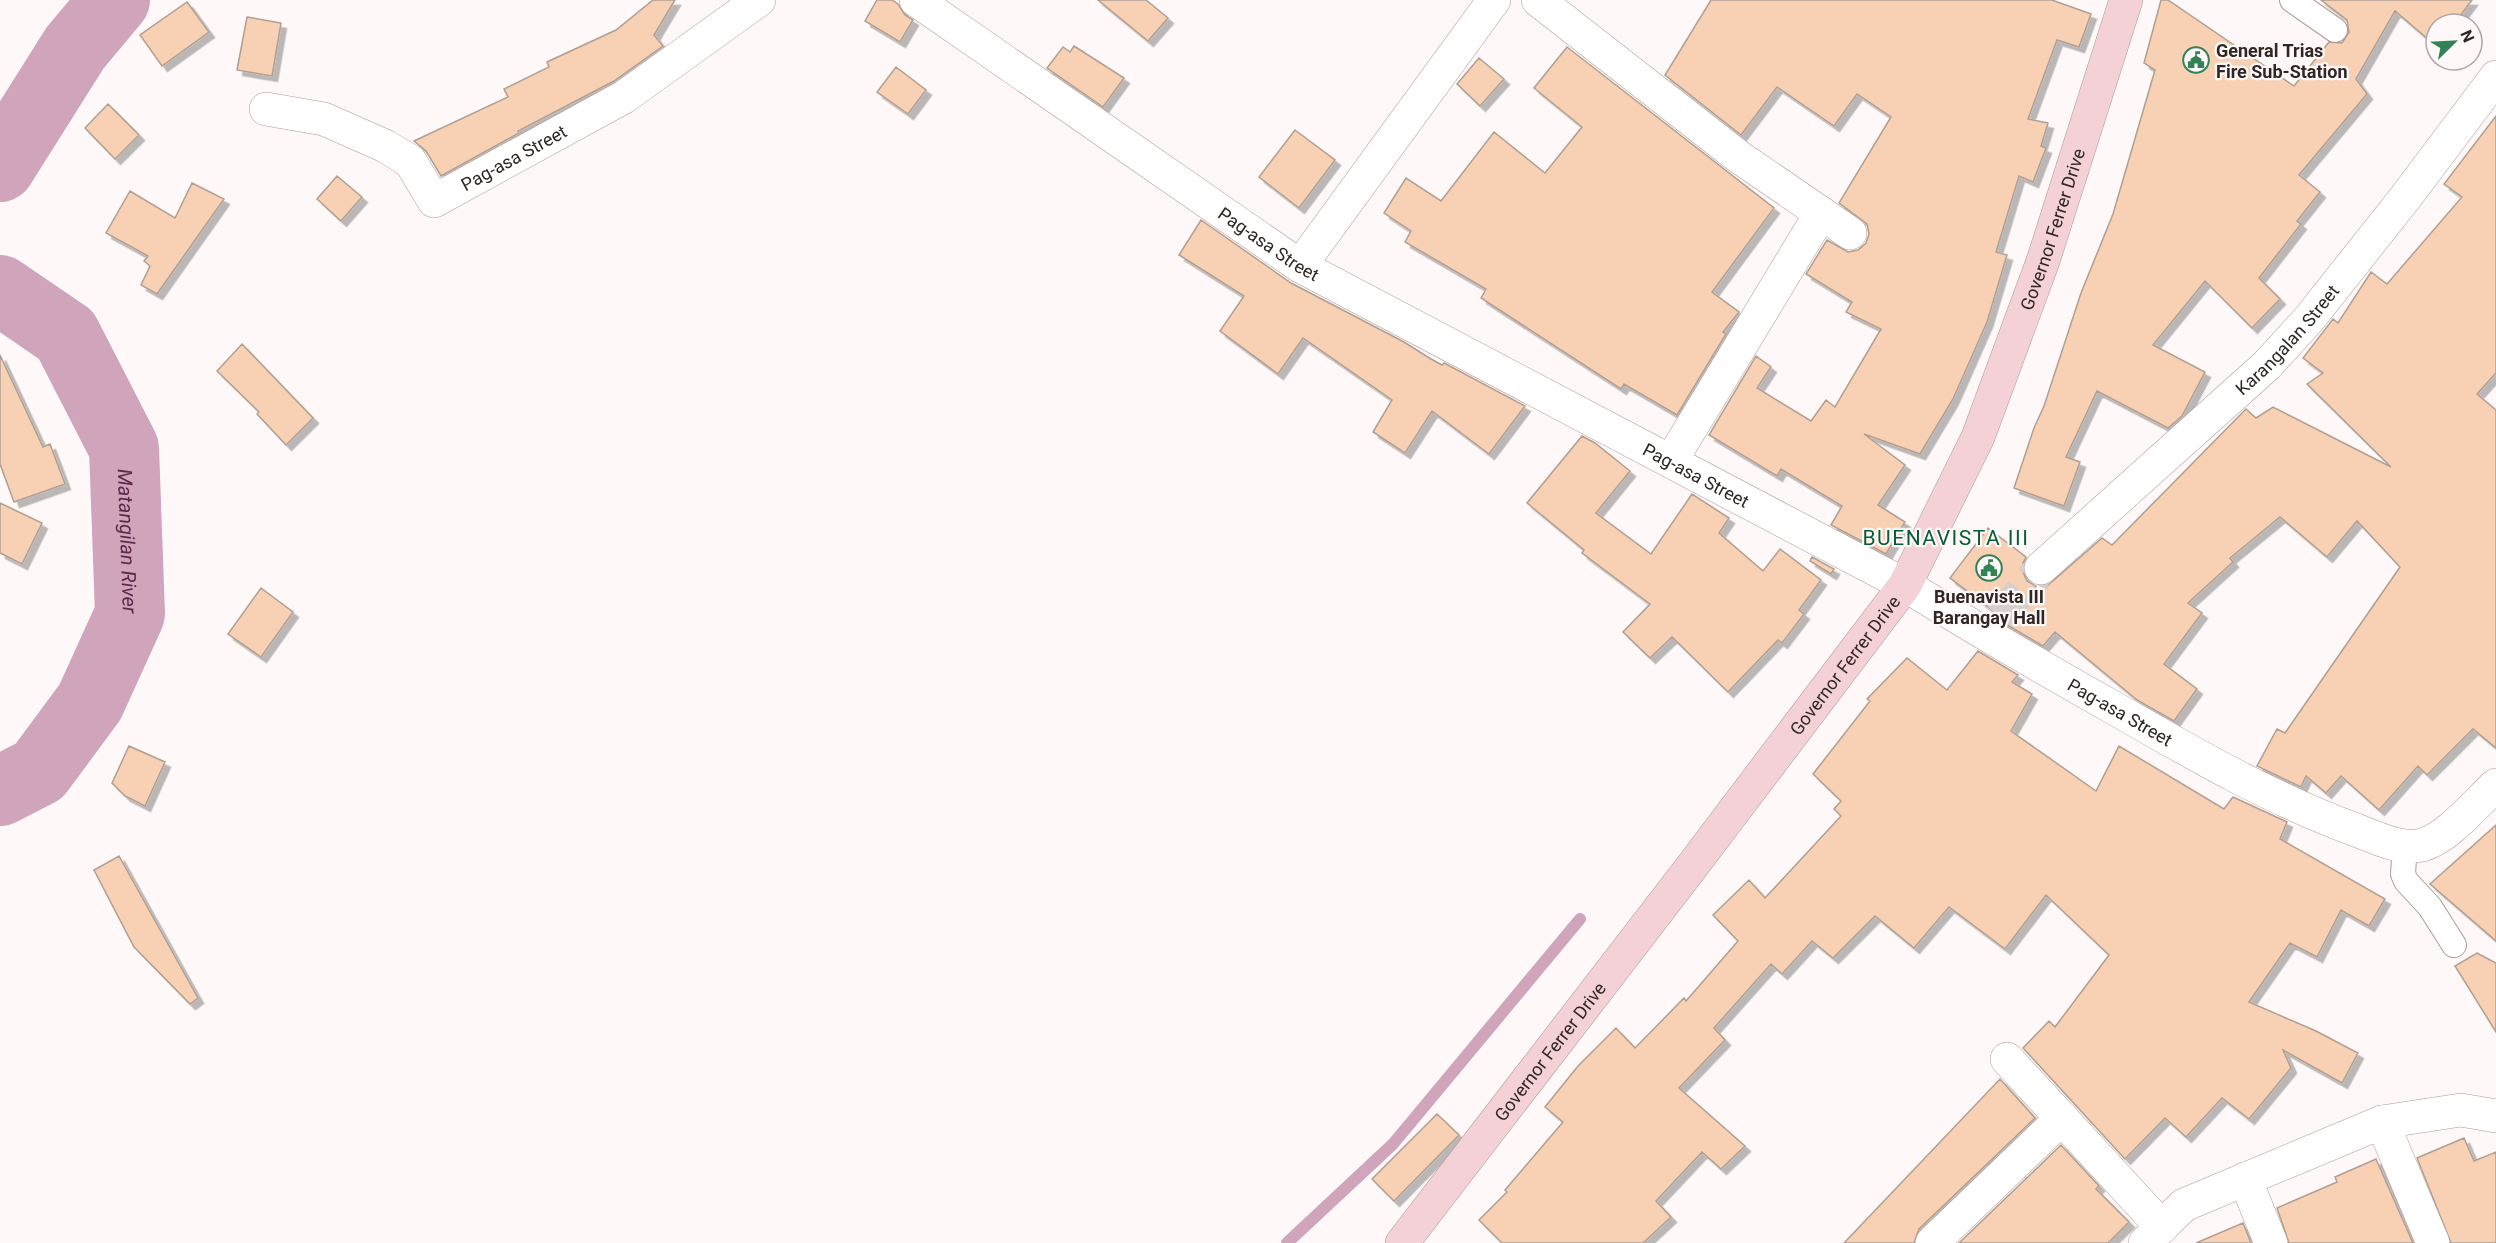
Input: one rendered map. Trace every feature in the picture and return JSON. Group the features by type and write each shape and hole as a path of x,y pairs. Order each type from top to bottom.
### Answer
{"main road":[{"name":"Governor Ferrer Drive","path":"1402,1243 1905,585 1978,437 2043,261 2126,0"}],"street":[{"name":"Pag-asa Street","path":"266,109 324,119 385,146 410,161 434,201 624,97 759,0"},
{"name":"Pag-asa Street","path":"916,0 1300,266 1905,585 1993,626 2219,769 2327,820 2388,842 2405,845 2422,845 2442,835 2496,785"},
{"path":"1300,266 1494,0"},
{"path":"1538,0 1739,157 1850,233"},
{"name":"Karangalan Street","path":"2041,568 2267,365 2309,319 2405,198 2496,77"},
{"path":"1671,462 1821,213"},
{"path":"2007,1059 2062,1118 2153,1235 2184,1205 2382,1122 2461,1110 2496,1116"},
{"path":"1932,1243 2062,1118"},
{"path":"2382,1122 2433,1243"},
{"path":"2245,1179 2271,1243"}],"lane":[{"path":"2292,0 2335,30"},
{"path":"2405,845 2403,874 2406,881 2430,907 2454,945"}],"building":[{"path":"653,0 675,0 654,35 663,46 614,81 518,131 519,133 441,176 426,151 414,141 508,97 504,89 549,67 547,62 616,30"},
{"path":"877,0 892,0 898,4 905,15 913,20 900,42 865,21"},
{"path":"1098,0 1146,0 1168,18 1148,41"},
{"path":"1711,0 2052,0 2091,14 2079,47 2057,40 2028,119 2048,123 2041,146 2046,148 2033,182 2019,176 1996,252 2007,255 1987,322 1953,399 1920,454 1864,434 1905,465 1878,505 1905,522 1886,554 1831,525 1842,506 1781,469 1777,476 1709,435 1756,356 1771,367 1757,388 1811,421 1826,400 1835,407 1881,329 1846,312 1852,302 1806,274 1827,240 1848,252 1858,250 1866,243 1869,234 1867,224 1839,203 1891,117 1857,94 1834,126 1777,87 1741,135 1665,75"},
{"path":"2161,0 2168,0 2294,86 2329,42 2342,43 2349,32 2347,20 2321,0 2472,0 2463,12 2424,12 2424,36 2395,11 2356,79 2367,94 2299,175 2320,192 2297,221 2301,224 2259,278 2280,299 2252,328 2205,281 2153,345 2205,372 2182,416 2168,428 2097,391 2066,457 2080,462 2064,506 2014,488 2081,293 2113,214 2155,70 2144,63"},
{"path":"187,2 209,32 162,66 140,35"},
{"path":"247,17 281,23 272,76 237,70"},
{"path":"1074,46 1124,78 1103,107 1047,68 1063,47 1070,52"},
{"path":"1567,47 1774,208 1712,292 1739,312 1723,332 1726,334 1677,415 1624,384 1621,389 1481,298 1486,289 1405,242 1411,231 1384,213 1406,178 1441,201 1494,132 1545,173 1582,127 1534,88"},
{"path":"1479,58 1504,79 1480,106 1457,84"},
{"path":"896,67 926,90 908,114 877,92"},
{"path":"108,104 139,135 115,159 85,128"},
{"path":"2496,116 2496,373 2477,394 2496,410 2496,748 2473,729 2427,775 2418,766 2379,810 2341,776 2326,793 2306,776 2301,787 2257,766 2277,729 2285,733 2400,567 2357,521 2327,557 2280,517 2230,558 2233,562 2188,603 2202,613 2164,664 2197,689 2174,721 2137,700 2055,632 2043,646 2002,622 2004,619 1950,578 1988,528 2026,557 2023,572 2027,581 2036,586 2030,601 2102,538 2112,545 2246,409 2256,418 2273,407 2391,467 2307,384 2323,373 2303,358 2333,319 2338,323 2371,272 2387,284 2462,197 2444,184"},
{"path":"1295,130 1335,160 1299,208 1259,177"},
{"path":"337,176 362,197 341,221 317,199"},
{"path":"192,183 224,199 157,294 141,285 150,266 144,261 148,256 106,233 130,191 175,218"},
{"path":"1201,220 1291,283 1404,342 1442,365 1444,363 1525,406 1489,454 1432,411 1405,453 1373,432 1392,400 1303,338 1278,374 1220,331 1244,296 1179,255"},
{"path":"242,344 313,418 286,445 257,414 259,412 217,371"},
{"path":"0,355 43,447 50,444 65,484 14,502 0,464"},
{"path":"1582,436 1595,443 1630,471 1596,513 1651,554 1692,494 1729,518 1719,533 1763,571 1780,549 1821,580 1799,610 1804,614 1782,643 1778,640 1728,692 1672,637 1650,658 1623,632 1650,604 1582,553 1584,550 1527,503"},
{"path":"0,503 42,523 22,564 0,553"},
{"path":"1812,557 1834,569 1831,574 1810,561"},
{"path":"261,588 293,612 261,657 228,634"},
{"path":"1978,651 2018,675 2012,682 2032,694 2011,731 2096,791 2119,746 2224,809 2233,797 2287,822 2280,839 2385,899 2369,926 2341,910 2317,957 2290,943 2249,1002 2316,1031 2358,1053 2342,1083 2283,1050 2291,1068 2249,1119 2222,1098 2186,1137 2165,1118 2125,1159 2023,1048 2049,1021 2055,1027 2109,955 2046,895 2005,949 1949,907 1914,948 1875,916 1833,958 1812,941 1782,974 1771,964 1714,1028 1725,1040 1679,1088 1745,1146 1721,1169 1702,1152 1656,1201 1671,1217 1643,1243 1502,1243 1479,1220 1507,1192 1505,1190 1563,1122 1545,1107 1578,1066 1616,1028 1635,1048 1684,998 1686,1001 1738,941 1713,915 1749,880 1765,898 1841,816 1834,809 1841,801 1813,774 1870,701 1867,699 1907,658 1947,690"},
{"path":"129,746 165,762 145,806 125,796 112,783"},
{"path":"2496,825 2496,941 2430,884"},
{"path":"119,856 198,998 190,1004 134,947 94,870"},
{"path":"2477,953 2496,963 2496,1032 2455,966"},
{"path":"2000,1079 2035,1118 1919,1229 1914,1243 1844,1243"},
{"path":"1437,1114 1459,1135 1394,1201 1372,1179"},
{"path":"2464,1138 2474,1161 2496,1152 2496,1243 2451,1243 2417,1158"},
{"path":"2061,1145 2099,1186 2096,1189 2129,1222 2108,1243 1959,1243"},
{"path":"2376,1159 2413,1243 2289,1243 2277,1208 2337,1182 2335,1177"},
{"path":"2243,1223 2251,1243 2196,1243"}],"waterway":[{"name":"Matangilan River","path":"0,167 75,48 115,0"},
{"name":"Matangilan River","path":"0,290 66,335 124,448 130,614 90,702 39,771 0,791"},
{"path":"1287,1243 1393,1144 1580,919"}],"tunnel":[{"path":"2000,617 2041,568"}],"place":[{"name":"General Trias Fire Sub-Station","path":"2196,60"},
{"name":"Buenavista III Barangay Hall","path":"1989,568"}],"district":[{"name":"BUENAVISTA III","path":"1946,538"}]}
